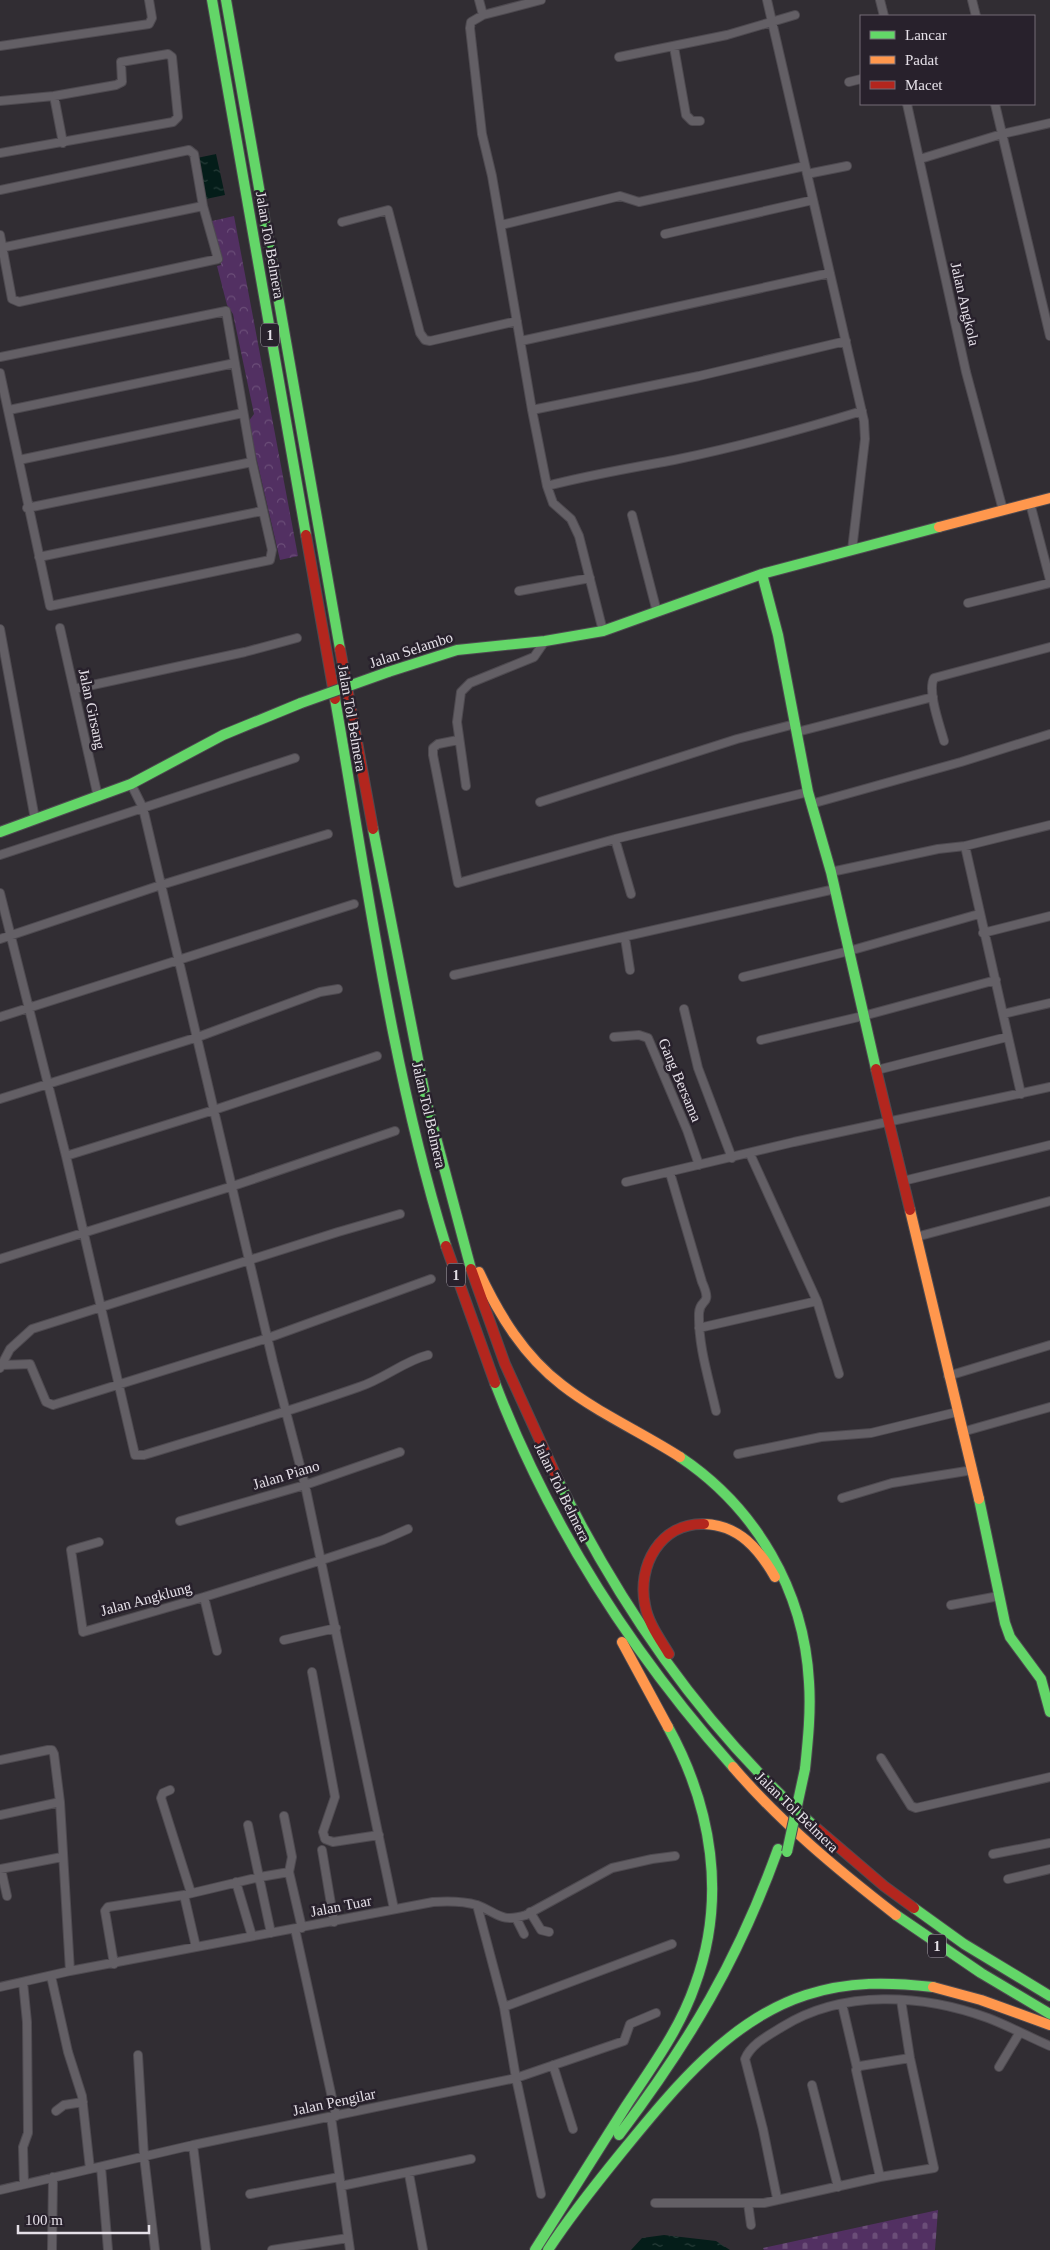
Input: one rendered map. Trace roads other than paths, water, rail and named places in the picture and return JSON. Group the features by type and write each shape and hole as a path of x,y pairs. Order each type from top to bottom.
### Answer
{"main road":[{"name":"Jalan Tol Belmera","path":"212,0 346,771 394,1033 419,1142 465,1304 531,1467 560,1528 632,1643 681,1709 735,1773 832,1866 902,1922 997,1984 1050,2014"},
{"name":"Jalan Tol Belmera","path":"226,0 345,676 411,1029 434,1139 456,1219 480,1299 511,1382 552,1470 608,1574 650,1642 703,1711 783,1799 841,1852 911,1908 959,1942 1050,1996"},
{"name":"Jalan Selambo","path":"0,832 131,784 223,735 301,703 457,650 545,641 603,631 762,574 1050,498"},
{"path":"762,574 778,635 808,792 831,872 948,1376 973,1470 998,1596 1010,1637 1036,1670 1045,1688 1050,1711"},
{"path":"456,1219 498,1312 530,1355 577,1396 692,1466 744,1514 769,1547 795,1599 807,1645 811,1684 811,1718 801,1768 789,1810 782,1850 746,1950 715,2006 563,2225 548,2250"},
{"path":"703,1711 651,1624 644,1606 642,1584 645,1565 652,1550 661,1541 673,1531 691,1524 705,1523 734,1531 746,1539 760,1553 782,1589 792,1616 804,1682 801,1768"},
{"path":"538,2246 675,2029 695,1986 708,1941 712,1864 707,1825 689,1769 648,1686 595,1597 577,1556"},
{"path":"538,2246 658,2082 704,2014 751,1921 782,1850"},
{"path":"563,2225 658,2108 698,2064 735,2032 792,1999 823,1989 856,1984 898,1983 938,1988 1050,2025"}],"street":[{"path":"0,46 149,24 152,18 149,0"},
{"path":"479,0 483,15"},
{"path":"542,0 483,15 471,22 470,28 482,134 501,225 532,410 547,486 553,503 574,523 603,631"},
{"path":"767,0 862,412 865,439 852,550"},
{"path":"880,0 884,15"},
{"path":"972,0 976,15"},
{"path":"620,57 674,47 796,16"},
{"path":"674,47 686,115 692,121 700,121"},
{"path":"0,101 54,96 120,84 121,62 165,54 172,56 178,119 63,143 0,153"},
{"path":"849,82 860,79"},
{"path":"54,96 63,143"},
{"name":"Jalan Angkola","path":"907,105 966,372 1003,510"},
{"path":"996,105 1050,336"},
{"path":"920,159 1002,134 1050,123"},
{"path":"0,190 189,150 194,154 204,206 218,258 216,261 99,286 16,301 12,298 0,235"},
{"path":"501,225 620,196 639,202 806,170 847,166"},
{"path":"665,234 812,200"},
{"path":"2,248 204,206"},
{"path":"342,222 388,210 420,333 425,340 430,341 517,321"},
{"path":"521,341 830,273"},
{"path":"0,356 225,310 227,312 252,462 272,556 266,562 50,606 27,508 19,460 0,373"},
{"path":"532,410 699,376 846,341"},
{"path":"9,410 235,362"},
{"path":"547,486 587,475 683,458 807,428 862,412"},
{"path":"19,460 243,413"},
{"path":"27,508 252,462"},
{"path":"968,603 1050,581 1030,502"},
{"path":"39,557 262,511"},
{"path":"632,515 657,612"},
{"path":"519,592 590,578"},
{"name":"Jalan Girsang","path":"60,628 98,797"},
{"path":"0,629 35,820"},
{"path":"74,689 246,652 297,638"},
{"path":"466,786 458,740 458,707 462,692 470,683 534,657 545,641"},
{"path":"944,741 933,697 931,684 934,678 1050,647"},
{"path":"540,802 737,739 796,728 933,697"},
{"path":"811,804 961,762 1050,734"},
{"path":"458,740 438,744 433,748 458,883 615,839 808,792"},
{"path":"0,855 295,758"},
{"path":"131,784 143,808 268,1338 306,1484 394,1909"},
{"path":"831,872 965,846 1050,825"},
{"path":"0,938 161,885 328,834"},
{"path":"615,839 631,894"},
{"path":"965,846 1021,1094"},
{"path":"454,975 625,938 835,889"},
{"path":"0,893 46,1084 66,1156 120,1386 133,1453 139,1456 286,1411 367,1384 394,1372 416,1358 428,1355"},
{"path":"0,1017 354,904"},
{"path":"743,978 849,951 979,914"},
{"path":"984,933 1050,916"},
{"path":"625,938 630,970"},
{"path":"761,1040 863,1016 996,980"},
{"path":"0,1100 198,1037 320,992 338,989"},
{"path":"1003,1014 1050,1003"},
{"path":"684,1009 698,1068 732,1158"},
{"name":"Gang Bersama","path":"614,1037 639,1035 648,1038 687,1130 699,1165"},
{"path":"877,1070 1007,1036"},
{"path":"66,1156 214,1110 377,1056"},
{"path":"626,1182 890,1121 1050,1087"},
{"path":"0,1259 233,1186 395,1130"},
{"path":"903,1181 1050,1144"},
{"path":"750,1154 817,1301 839,1374"},
{"path":"670,1173 708,1298 699,1310 701,1348 716,1411"},
{"path":"916,1237 1050,1201"},
{"path":"1,1366 10,1349 32,1329 400,1214"},
{"path":"1,1366 30,1364 49,1405 120,1386 268,1338 431,1279"},
{"path":"700,1328 817,1301"},
{"path":"948,1376 1050,1345"},
{"path":"962,1432 1050,1408"},
{"path":"738,1454 821,1437 871,1433 957,1412"},
{"name":"Jalan Piano","path":"180,1522 306,1484 400,1452"},
{"path":"842,1498 892,1483 973,1470"},
{"name":"Jalan Angklung","path":"99,1542 71,1550 83,1632 322,1560 382,1540 408,1528"},
{"path":"951,1605 998,1596"},
{"path":"204,1597 217,1650"},
{"path":"284,1640 336,1628"},
{"path":"312,1672 336,1797 323,1832 325,1839 333,1842 379,1835"},
{"path":"0,1760 52,1750 56,1762 70,1971"},
{"path":"881,1758 911,1806 916,1808 1050,1777"},
{"path":"170,1790 163,1793 162,1798 187,1894 196,1947"},
{"path":"0,1815 60,1802"},
{"path":"284,1816 292,1857 289,1872 298,1929 334,2116 339,2177 350,2250"},
{"path":"248,1825 271,1933"},
{"path":"993,1854 1050,1843"},
{"path":"322,1850 334,1922"},
{"path":"524,1934 516,1918 612,1868 675,1856"},
{"path":"7,1896 0,1869 62,1857"},
{"path":"1008,1879 1050,1869"},
{"path":"114,1964 105,1911 108,1907 187,1894 289,1872"},
{"path":"236,1882 252,1936"},
{"name":"Jalan Tuar","path":"0,1987 70,1971 252,1936 298,1929 394,1909 451,1901 477,1905 498,1917 516,1918"},
{"path":"477,1905 504,2007 516,2078 540,2194"},
{"path":"530,1912 542,1930 549,1932"},
{"path":"504,2007 527,2000 672,1944"},
{"path":"51,1976 68,2052 76,2072 83,2102 90,2169"},
{"path":"23,1982 27,2022 28,2133 23,2148 24,2184"},
{"path":"777,2198 763,2129 745,2059 752,2049 764,2039 804,2015 865,1999 900,2000 960,2009 1020,2032 1050,2046"},
{"path":"654,2203 764,2203 777,2198 934,2168 910,2058 900,2000"},
{"path":"842,2004 880,2177"},
{"name":"Jalan Pengilar","path":"0,2190 192,2145 516,2078 624,2041 630,2024 656,2013"},
{"path":"999,2067 1020,2032"},
{"path":"138,2055 144,2156 155,2250"},
{"path":"857,2068 910,2058"},
{"path":"553,2065 573,2129"},
{"path":"812,2085 838,2186"},
{"path":"56,2111 64,2105 83,2102"},
{"path":"192,2145 206,2250"},
{"path":"341,2186 409,2174 471,2159"},
{"path":"101,2166 108,2250"},
{"path":"409,2174 423,2250"},
{"path":"52,2250 53,2177"},
{"path":"250,2194 339,2177"},
{"path":"748,2203 751,2225"},
{"path":"272,2250 348,2238"}],"water":[{"path":"216,154 225,195 206,199 197,158"},
{"path":"664,2235 716,2241 730,2250 631,2250 642,2238"}]}
